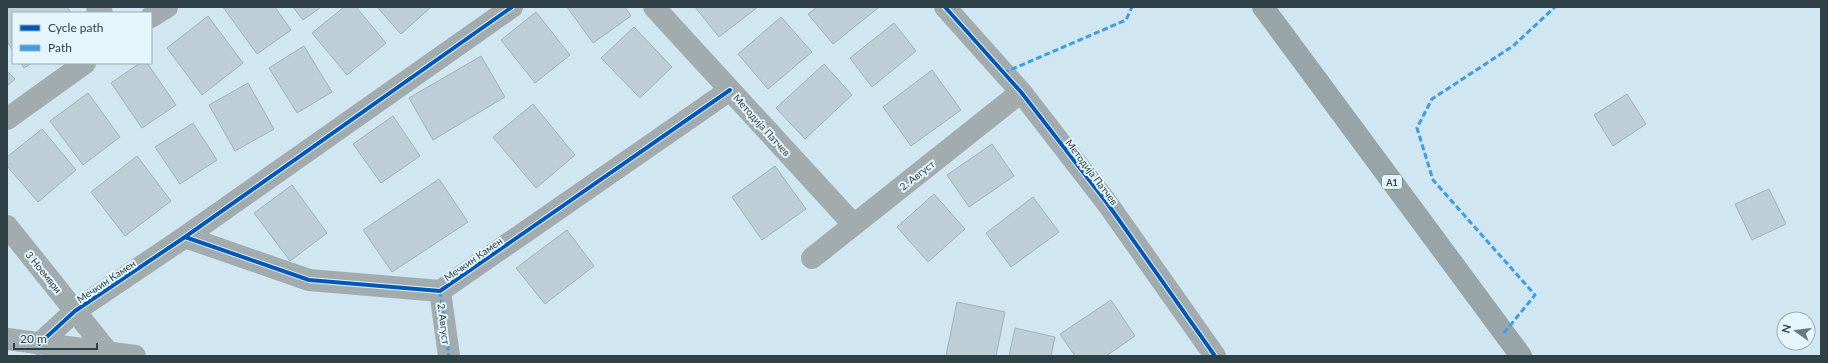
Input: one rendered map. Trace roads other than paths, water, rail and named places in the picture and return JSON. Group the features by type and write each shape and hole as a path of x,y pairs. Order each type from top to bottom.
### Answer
{"main road":[{"name":"A1","path":"1263,7 1521,356"}],"street":[{"path":"152,16 167,7"},
{"name":"Мечкин Камен","path":"39,344 75,311 186,237 512,7"},
{"name":"Методиjа Патчев","path":"654,7 854,225"},
{"name":"Методиjа Патчев","path":"945,7 1021,92 1107,203 1215,356"},
{"path":"7,118 84,64"},
{"name":"Мечкин Камен","path":"186,237 309,280 440,291 730,90"},
{"name":"2. Август","path":"812,258 1021,92"},
{"name":"3 Ноември","path":"7,226 108,354"},
{"name":"2. Август","path":"440,291 449,356"},
{"path":"7,339 108,354 135,356"}]}
